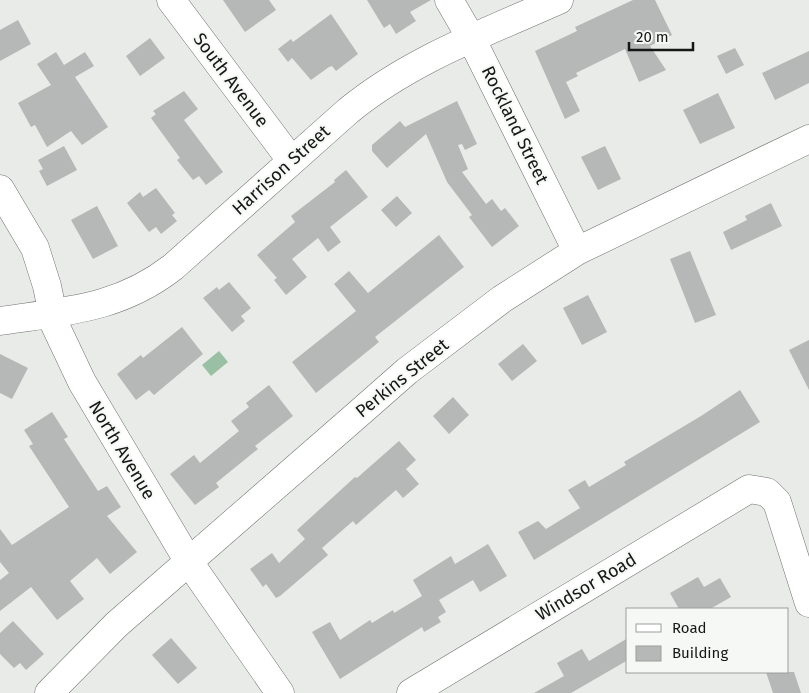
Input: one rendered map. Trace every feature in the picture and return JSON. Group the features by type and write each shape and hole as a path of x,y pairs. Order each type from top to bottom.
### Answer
{"street":[{"name":"South Avenue","path":"171,0 291,160"},
{"name":"Rockland Street","path":"450,0 471,38 577,251"},
{"name":"Harrison Street","path":"0,321 111,302 152,284 291,160 378,87 471,38 559,0"},
{"name":"Perkins Street","path":"49,693 109,632 407,371 516,290 577,251 809,139"},
{"name":"North Avenue","path":"0,189 41,261 51,313 59,336 82,382 189,562 280,693"},
{"name":"Windsor Road","path":"411,693 440,686 743,491 753,488 764,490 773,496 779,506 809,603"}],"shaded area":[{"path":"219,351 228,362 211,376 202,365"}],"building":[{"path":"223,0 269,0 276,10 245,32"},
{"path":"367,0 431,0 410,12 416,21 396,34 390,24 384,28"},
{"path":"633,0 655,0 672,35 650,46 666,70 639,82 625,49 576,73 578,76 566,82 580,111 565,119 535,51 577,31 575,27"},
{"path":"331,14 358,54 336,71 332,66 329,67 311,80 292,58 288,62 278,49 291,39 293,42"},
{"path":"18,20 31,44 0,61 0,30"},
{"path":"150,38 165,58 140,76 126,56"},
{"path":"735,48 744,65 726,74 717,56"},
{"path":"809,51 809,83 775,100 762,73"},
{"path":"56,52 64,65 85,52 94,66 75,77 108,127 82,145 71,131 47,147 35,125 31,127 18,103 51,85 37,64"},
{"path":"184,91 198,109 184,120 223,172 206,185 199,176 193,180 177,160 180,158 151,118 156,114 153,111"},
{"path":"718,93 735,128 700,144 683,110"},
{"path":"457,101 477,144 465,150 462,144 458,145 468,169 462,172 486,204 492,199 501,211 505,208 519,226 492,247 469,217 472,215 447,182 426,134 387,168 372,151 372,145 400,121 405,127"},
{"path":"64,146 77,170 47,186 39,171 43,169 38,160"},
{"path":"605,146 621,179 598,190 581,157"},
{"path":"346,170 368,197 330,227 341,242 328,252 318,238 292,259 307,277 286,295 274,280 277,278 257,255 295,222 291,216 335,182 334,180"},
{"path":"156,188 175,213 172,215 177,221 161,234 156,227 149,232 127,203 140,192 143,197"},
{"path":"397,196 412,213 396,227 381,210"},
{"path":"771,203 782,226 731,250 723,232 747,220 745,216"},
{"path":"97,206 118,246 93,259 71,220"},
{"path":"439,235 464,267 375,337 379,342 316,393 292,362 356,311 334,284 349,271 368,293"},
{"path":"690,251 716,315 695,323 670,259"},
{"path":"229,282 251,308 241,316 245,321 232,332 203,298 217,287 219,290"},
{"path":"588,295 607,332 582,345 563,308"},
{"path":"182,327 203,354 154,395 149,390 136,400 117,374 141,355 143,358"},
{"path":"809,340 809,390 789,350"},
{"path":"523,344 537,361 512,381 498,364"},
{"path":"0,354 28,368 12,399 0,393"},
{"path":"269,385 293,416 255,446 258,449 216,483 219,487 195,505 170,474 194,455 200,463 239,431 231,421 249,407 246,403"},
{"path":"740,390 760,422 534,560 518,532 538,521 546,529 580,508 568,490 585,480 589,487 626,465 624,462 701,416"},
{"path":"453,397 469,415 449,434 433,416"},
{"path":"52,412 68,437 64,439 98,491 107,486 121,507 107,516 137,552 110,574 97,558 70,581 84,599 57,620 31,587 0,611 0,580 9,573 0,562 0,529 12,545 69,507 29,446 33,444 24,430"},
{"path":"399,441 416,460 406,469 419,484 403,498 396,490 356,525 353,521 322,548 328,555 280,596 276,598 266,584 263,587 250,569 272,553 279,563 305,539 297,530 355,477 357,478"},
{"path":"488,544 507,576 480,592 473,580 439,600 446,612 438,617 441,622 424,632 422,627 340,679 312,632 330,622 340,640 370,620 372,623 393,610 394,613 422,596 413,580 451,556 455,564"},
{"path":"698,577 704,587 720,578 731,597 712,608 678,608 670,593"},
{"path":"13,621 44,654 26,670 20,663 14,668 0,654 0,633"},
{"path":"171,638 197,668 178,684 152,655"},
{"path":"626,639 626,661 571,693 534,693 564,676 557,663 582,649 589,661"},
{"path":"794,672 801,693 773,693 766,673"}]}
